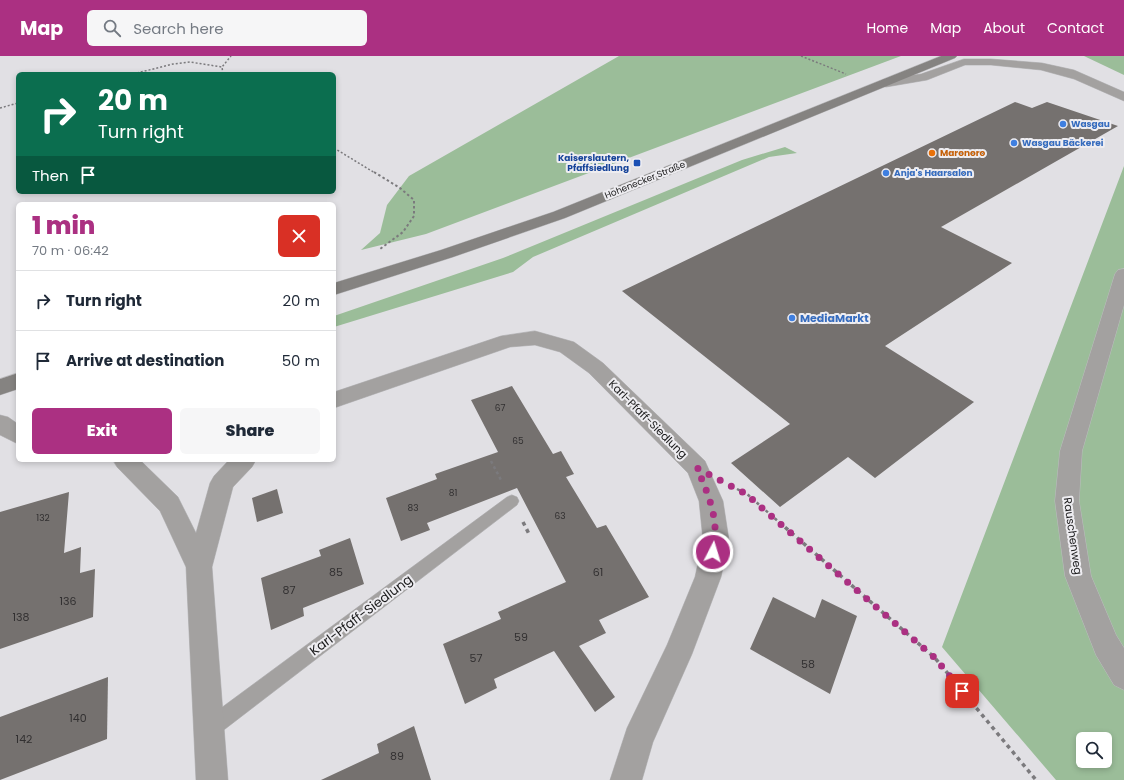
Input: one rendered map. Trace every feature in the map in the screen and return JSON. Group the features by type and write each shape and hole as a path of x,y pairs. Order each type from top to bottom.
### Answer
{"main road":[{"name":"Hohenecker Straße","path":"336,288 422,262 559,215 951,56"},
{"path":"881,85 911,59"},
{"path":"0,387 16,382"}],"street":[{"path":"1024,56 1084,78 1124,97"},
{"path":"881,85 923,77 964,62 991,62 1042,68 1084,78"},
{"path":"1073,62 1124,86"},
{"name":"Rauschenweg","path":"1124,274 1071,451 1067,501 1078,576 1106,645 1124,675"},
{"name":"Karl-Pfaff-Siedlung","path":"336,399 508,341 535,338 567,347 596,368 697,468 712,502 716,540 708,577 678,654 638,739 626,780"},
{"path":"0,423 16,434"},
{"path":"127,462 168,504 199,567"},
{"path":"212,780 199,567 222,483 242,462"}],"lane":[{"name":"Karl-Pfaff-Siedlung","path":"209,729 512,501"}],"path":[{"path":"223,72 222,67 231,56"},
{"path":"801,56 881,85"},
{"path":"141,72 173,64 190,62 222,67"},
{"path":"0,108 16,104"},
{"path":"336,149 400,188 414,200 414,216 403,232 376,252"},
{"path":"697,468 746,494 935,658 1036,780"}],"green space":[{"path":"619,56 901,56 426,234 361,250 380,233 387,205 409,176"},
{"path":"1084,56 1124,56 1124,75"},
{"path":"785,147 797,153 769,157 533,257 513,272 336,326 336,315 503,258 742,160"},
{"path":"1124,166 1124,780 1056,780 942,647"}],"building":[{"name":"MediaMarkt","path":"1015,102 1032,108 1047,102 1118,126 941,227 1012,263 885,346 974,402 875,478 848,457 780,507 731,463 790,424 622,291"},
{"path":"512,386 553,454 561,451 574,474 566,477 597,528 606,525 649,597 599,620 606,633 579,646 615,697 595,712 554,651 494,679 497,688 465,704 443,644 501,619 498,612 566,582 517,488 427,523 430,530 401,541 386,498 437,479 435,474 498,452 471,400"},
{"path":"277,489 283,513 257,522 252,498"},
{"path":"69,492 64,553 81,547 80,573 95,569 93,617 0,649 0,512"},
{"path":"350,538 364,584 303,608 304,616 271,630 261,578 321,556 319,550"},
{"path":"773,597 815,618 822,599 857,616 830,694 750,649"},
{"path":"108,677 107,739 0,780 0,717"},
{"path":"414,726 431,780 321,780 379,753 377,744"}],"place":[{"name":"Wasgau","path":"1063,124"},
{"name":"Wasgau Bäckerei","path":"1014,143"},
{"name":"Maronoro","path":"932,153"},
{"name":"Kaiserslautern, Pfaffsiedlung","path":"637,163"},
{"name":"Anja's Haarsalon","path":"886,173"},
{"name":"MediaMarkt","path":"792,318"}],"route":[{"path":"713,552 716,540 712,502 697,468 746,494 935,658 962,691"}]}
